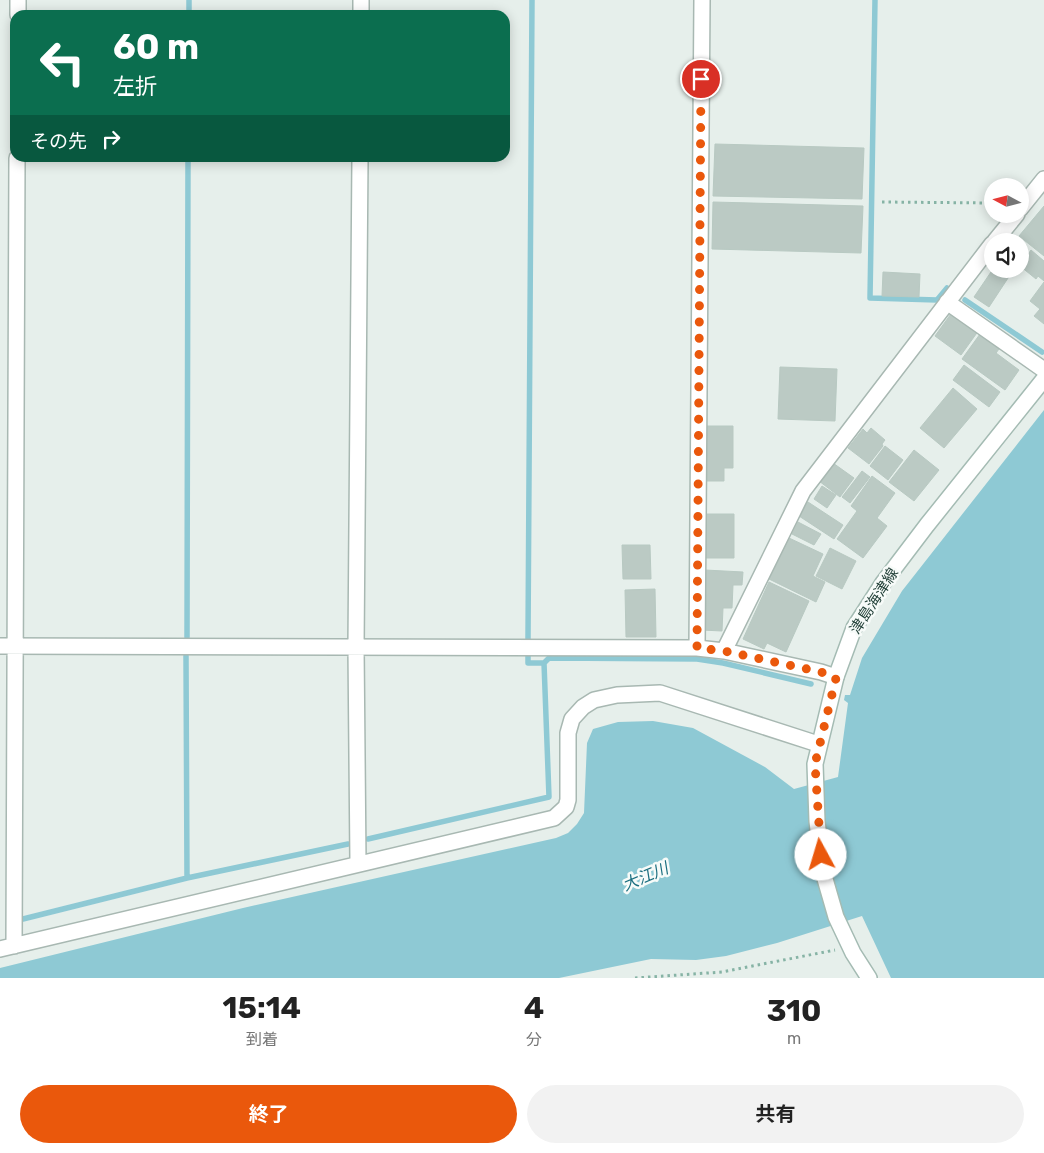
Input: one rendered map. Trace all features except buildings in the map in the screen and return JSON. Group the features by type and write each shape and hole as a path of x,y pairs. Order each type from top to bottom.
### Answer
{"street":[{"path":"697,648 702,0"},
{"path":"17,162 7,646 7,947 554,818 566,807 568,800 568,733 572,719 583,707 594,700 617,695 660,693 818,744"},
{"path":"358,863 356,647 360,162"},
{"path":"1029,198 1044,179"},
{"path":"1002,233 1010,223"},
{"path":"724,651 804,491 984,254"},
{"path":"947,302 1044,370"},
{"name":"津島海津線","path":"867,975 853,953 836,917 823,872 817,821 815,764 818,744 836,678 854,628 884,583 927,524 1044,379"},
{"path":"7,646 697,648 724,651 821,672 836,678"}],"path":[{"path":"882,202 984,203"},
{"path":"636,978 722,972 839,949"}],"water":[{"name":"大江川","path":"1044,410 1044,978 891,978 862,916 777,943 726,956 696,960 651,959 559,978 0,978 0,968 243,908 556,838 568,833 584,813 587,743 593,729 618,722 653,721 693,728 765,767 794,789 838,777 848,703 844,700 845,695 850,695 862,658 902,591"}],"waterway":[{"path":"189,0 189,10"},
{"path":"528,639 532,0"},
{"path":"875,0 870,298 937,300 947,288"},
{"path":"187,637 188,162"},
{"path":"965,300 1042,352"},
{"path":"23,919 187,878 186,656"},
{"path":"368,839 549,797 544,663 528,663 528,656"},
{"path":"544,663 549,658 697,659 723,663 811,684"},
{"path":"187,878 348,844"}],"route":[{"path":"701,79 697,648 724,651 821,672 836,678 822,726 815,764 817,821 821,855"}]}
